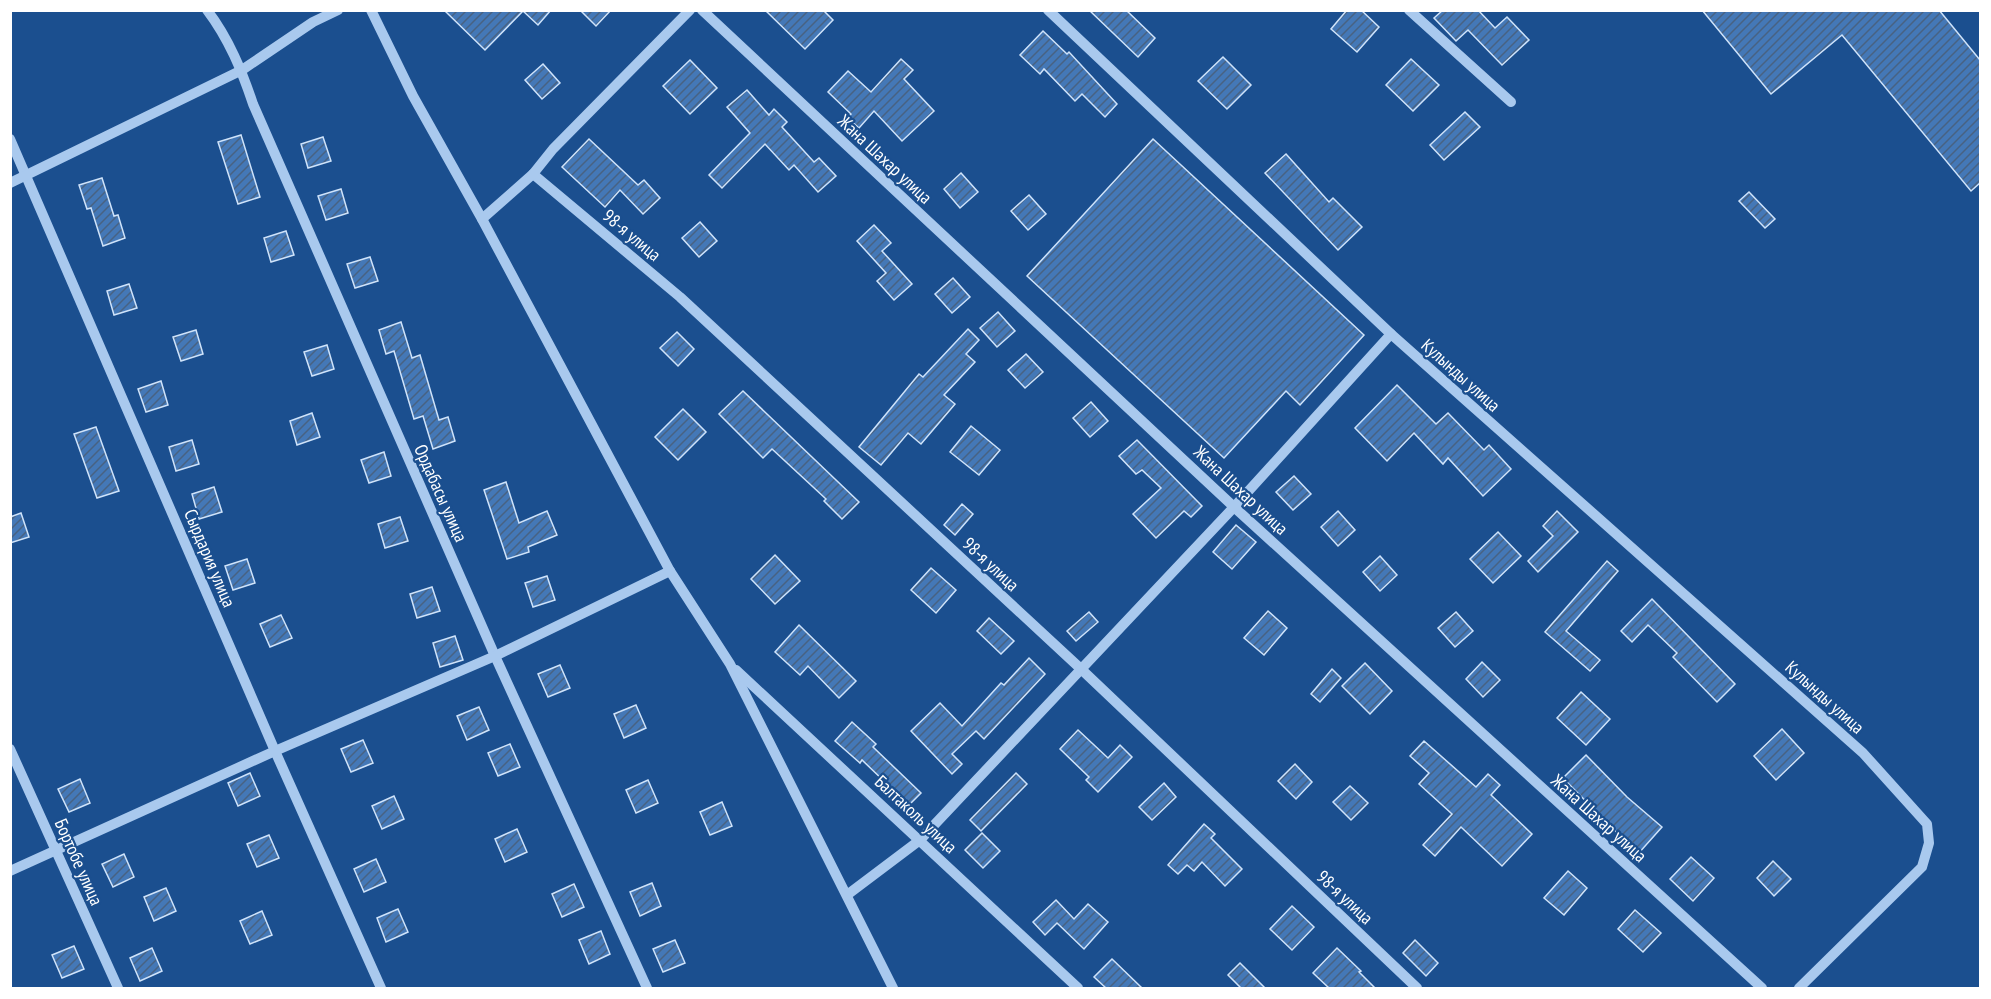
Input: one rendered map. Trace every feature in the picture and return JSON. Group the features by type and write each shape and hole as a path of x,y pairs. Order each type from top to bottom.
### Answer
{"street":[{"name":"Ордабасы улица","path":"207,10 219,26 242,70 253,104 495,656 647,988"},
{"path":"10,183 27,177 242,70 313,22 338,10"},
{"path":"371,10 413,96 482,219 670,571 730,664 893,988"},
{"path":"482,219 533,174 552,149 690,10"},
{"name":"Жана Шахар улица","path":"702,10 1234,507 1762,988"},
{"name":"Кулынды улица","path":"1048,10 1391,334 1863,753 1927,824 1929,843 1922,867 1799,988"},
{"path":"1409,10 1511,102"},
{"name":"Сырдария улица","path":"10,139 275,751 381,988"},
{"name":"98-я улица","path":"533,174 680,297 1081,669 1417,988"},
{"path":"847,895 920,840 1234,507 1391,334"},
{"path":"10,871 275,751 495,656 670,571"},
{"name":"Балтаколь улица","path":"730,664 1078,988"},
{"name":"Бортобе улица","path":"10,749 118,988"}],"building":[{"path":"444,10 551,10 538,25 523,11 485,50"},
{"path":"580,10 611,10 596,26"},
{"path":"765,10 823,10 833,20 805,49"},
{"path":"1089,10 1126,10 1155,38 1138,57"},
{"path":"1347,10 1361,10 1379,27 1357,52 1331,29"},
{"path":"1443,10 1478,10 1495,28 1507,17 1529,40 1502,65 1468,30 1456,41 1434,18"},
{"path":"1702,10 1939,10 1980,60 1980,183 1971,191 1842,35 1771,94"},
{"path":"1043,31 1067,54 1069,52 1117,104 1105,117 1082,94 1075,101 1044,69 1040,74 1020,55"},
{"path":"1223,57 1251,85 1227,109 1198,81"},
{"path":"901,59 913,70 904,79 934,111 902,141 874,111 859,128 848,118 851,114 828,92 848,71 871,92"},
{"path":"1411,59 1439,85 1413,111 1386,85"},
{"path":"690,60 717,88 690,114 663,86"},
{"path":"543,64 560,83 542,99 525,80"},
{"path":"747,90 769,115 774,109 787,122 782,127 814,162 819,158 836,176 818,192 794,165 789,170 765,144 722,188 709,175 750,133 727,107"},
{"path":"1465,112 1480,127 1444,160 1430,145"},
{"path":"241,135 260,197 238,204 218,142"},
{"path":"323,137 331,161 308,168 301,144"},
{"path":"589,139 638,185 644,180 660,198 643,214 620,190 605,207 562,167"},
{"path":"1153,139 1364,335 1300,405 1286,391 1224,458 1027,276"},
{"path":"1286,154 1329,202 1333,198 1362,227 1338,250 1265,173"},
{"path":"961,173 978,192 960,208 944,189"},
{"path":"102,178 114,216 118,215 125,238 103,246 91,208 87,209 79,185"},
{"path":"341,189 348,213 326,220 318,196"},
{"path":"1749,192 1775,219 1765,228 1739,201"},
{"path":"1029,195 1046,214 1028,230 1011,211"},
{"path":"700,222 717,241 699,257 682,238"},
{"path":"874,225 891,243 882,251 912,284 894,300 877,281 886,273 857,241"},
{"path":"286,231 294,255 271,262 264,238"},
{"path":"370,257 378,281 355,288 347,264"},
{"path":"953,278 970,297 952,313 935,294"},
{"path":"129,284 137,308 114,315 107,291"},
{"path":"998,312 1015,331 997,347 980,328"},
{"path":"401,322 412,358 420,355 439,420 448,417 455,441 433,449 423,416 414,419 394,351 386,354 379,330"},
{"path":"968,329 979,340 966,354 975,362 944,395 955,404 921,444 908,433 881,465 859,447 919,374 923,377"},
{"path":"196,330 203,354 181,361 173,337"},
{"path":"677,332 694,349 678,366 660,348"},
{"path":"327,345 334,369 312,376 304,352"},
{"path":"1026,354 1043,372 1025,388 1008,370"},
{"path":"161,381 168,405 146,412 138,389"},
{"path":"1397,385 1436,424 1448,413 1484,450 1489,445 1511,469 1483,496 1448,458 1443,464 1414,433 1387,461 1355,428"},
{"path":"743,391 859,502 842,519 824,501 826,499 772,449 763,458 719,414"},
{"path":"1091,402 1108,421 1090,437 1073,418"},
{"path":"683,409 706,432 678,460 655,437"},
{"path":"312,413 320,437 297,445 290,421"},
{"path":"971,426 1000,450 979,475 950,452"},
{"path":"96,427 119,491 97,498 74,434"},
{"path":"192,440 199,464 176,471 169,447"},
{"path":"1137,440 1202,506 1191,517 1184,511 1156,538 1133,514 1161,488 1142,470 1136,474 1119,456"},
{"path":"384,452 391,476 369,483 361,460"},
{"path":"1294,476 1311,494 1293,510 1276,492"},
{"path":"506,482 519,523 547,511 557,535 528,547 529,552 507,559 484,490"},
{"path":"214,487 222,512 199,519 192,494"},
{"path":"962,504 973,514 955,535 944,525"},
{"path":"1338,511 1355,530 1338,546 1321,527"},
{"path":"1557,511 1578,532 1538,572 1528,561 1553,536 1543,526"},
{"path":"21,513 29,537 10,543 10,517"},
{"path":"400,517 408,541 385,548 378,524"},
{"path":"1236,525 1256,542 1232,569 1213,552"},
{"path":"1498,532 1521,556 1493,583 1470,559"},
{"path":"775,555 800,581 775,604 751,579"},
{"path":"1380,556 1397,575 1380,591 1363,572"},
{"path":"247,559 255,583 233,590 225,566"},
{"path":"1607,561 1618,571 1566,631 1600,660 1590,671 1545,632"},
{"path":"931,568 956,590 936,613 911,590"},
{"path":"547,576 555,600 533,607 525,583"},
{"path":"432,587 440,611 417,618 410,594"},
{"path":"1652,599 1735,684 1717,702 1673,657 1677,653 1648,625 1632,642 1621,631"},
{"path":"1268,611 1287,628 1264,655 1244,638"},
{"path":"1089,612 1098,622 1076,641 1067,631"},
{"path":"1456,612 1473,631 1455,647 1438,628"},
{"path":"281,615 292,638 270,647 260,624"},
{"path":"989,618 1014,641 1001,654 977,631"},
{"path":"799,625 856,681 839,698 808,666 800,675 775,652"},
{"path":"455,636 463,660 440,667 433,643"},
{"path":"1029,658 1045,674 984,739 976,731 952,754 962,764 952,774 911,731 940,703 962,726 1001,683 1004,685"},
{"path":"1482,662 1500,680 1483,697 1466,679"},
{"path":"1365,663 1392,691 1370,714 1342,686"},
{"path":"560,665 570,688 548,697 538,674"},
{"path":"1332,669 1341,678 1320,702 1311,694"},
{"path":"1581,692 1610,719 1586,745 1557,718"},
{"path":"636,705 646,728 624,738 614,714"},
{"path":"479,707 489,730 467,740 457,716"},
{"path":"852,722 876,744 873,747 921,793 909,805 862,760 860,763 835,741"},
{"path":"1782,729 1804,753 1776,780 1754,756"},
{"path":"1078,730 1108,758 1120,745 1132,757 1098,792 1086,780 1089,777 1060,749"},
{"path":"363,740 373,763 351,772 341,749"},
{"path":"1424,741 1476,787 1488,774 1500,785 1491,795 1532,834 1502,866 1461,827 1435,856 1423,845 1452,814 1419,784 1429,773 1410,756"},
{"path":"510,744 520,767 498,776 488,753"},
{"path":"1586,755 1627,797 1662,827 1638,854 1563,778"},
{"path":"1295,764 1312,782 1296,799 1278,781"},
{"path":"250,773 260,796 238,806 228,783"},
{"path":"1016,773 1027,784 981,831 970,820"},
{"path":"80,779 90,803 69,812 58,789"},
{"path":"648,780 658,803 636,813 626,790"},
{"path":"1164,783 1176,797 1152,820 1139,807"},
{"path":"1350,786 1368,803 1351,820 1333,802"},
{"path":"394,796 404,819 382,829 372,806"},
{"path":"722,802 732,826 710,835 700,812"},
{"path":"1204,824 1215,834 1211,838 1242,869 1225,886 1202,862 1194,871 1187,865 1178,874 1168,865"},
{"path":"517,829 527,852 505,862 495,839"},
{"path":"982,833 1000,851 983,868 965,850"},
{"path":"269,835 279,858 257,867 247,844"},
{"path":"124,854 134,877 113,887 102,864"},
{"path":"1691,857 1714,878 1693,901 1670,879"},
{"path":"376,859 386,882 364,892 354,869"},
{"path":"1773,861 1791,879 1774,896 1757,878"},
{"path":"1568,871 1587,888 1564,915 1544,898"},
{"path":"652,883 661,906 640,916 630,892"},
{"path":"574,884 584,907 562,917 552,894"},
{"path":"166,888 176,911 154,921 144,897"},
{"path":"1056,900 1074,919 1088,904 1108,922 1084,949 1057,923 1045,935 1033,922"},
{"path":"1292,906 1314,927 1292,950 1270,929"},
{"path":"398,909 408,932 386,942 377,918"},
{"path":"1635,910 1661,933 1643,952 1618,929"},
{"path":"262,911 272,935 250,944 240,921"},
{"path":"601,931 610,954 589,964 579,940"},
{"path":"675,940 685,963 663,972 653,949"},
{"path":"1415,940 1438,963 1426,976 1403,953"},
{"path":"74,946 84,969 62,978 52,955"},
{"path":"152,948 162,971 140,981 130,958"},
{"path":"1337,948 1375,988 1329,988 1313,973"},
{"path":"1112,959 1142,988 1106,988 1094,977"},
{"path":"1240,963 1265,988 1241,988 1228,975"}]}
